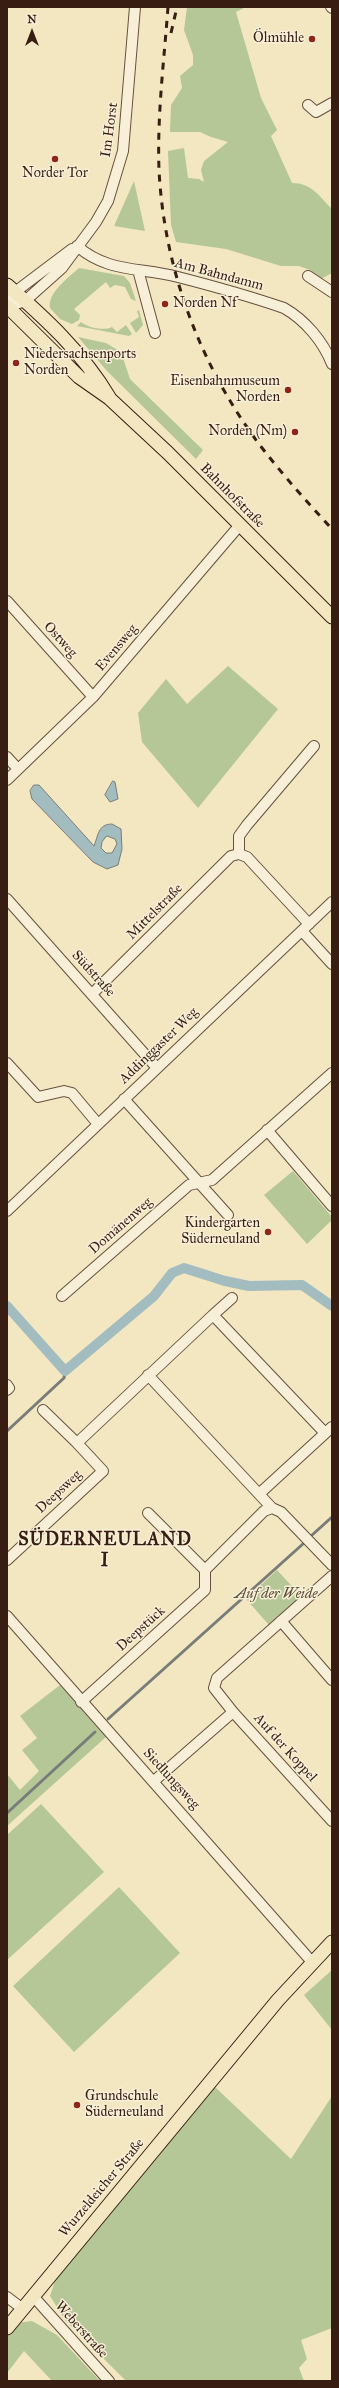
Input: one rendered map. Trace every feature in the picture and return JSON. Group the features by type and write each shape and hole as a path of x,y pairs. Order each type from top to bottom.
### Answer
{"main road":[{"name":"Bahnhofstraße","path":"11,288 56,330 88,366 109,398"},
{"name":"Bahnhofstraße","path":"7,307 79,377 109,398 168,453 239,526 332,617"},
{"name":"Wurzeldeicher Straße","path":"7,2328 312,1962 332,1942"}],"street":[{"name":"Im Horst","path":"7,307 25,301 62,268 96,222 108,200 123,151 135,7"},
{"path":"308,105 316,112 332,103"},
{"name":"Im Horst","path":"7,307 11,288 77,246"},
{"name":"Am Bahndamm","path":"77,246 100,262 176,276 284,308 299,317 312,331 331,361"},
{"path":"138,270 156,333"},
{"path":"308,276 332,292"},
{"name":"Evensweg","path":"7,780 17,768 93,697 239,526"},
{"name":"Ostweg","path":"7,601 93,697"},
{"path":"314,746 239,836 239,854 247,856 306,927 332,964"},
{"path":"7,757 17,768"},
{"name":"Mittelstraße","path":"92,994 231,856 239,854"},
{"name":"Südstraße","path":"7,899 157,1068"},
{"name":"Addinggaster Weg","path":"7,1211 332,902"},
{"path":"7,1062 38,1097 64,1091 72,1093 98,1124"},
{"name":"Domänenweg","path":"62,1296 189,1185 212,1180 332,1073"},
{"path":"124,1099 201,1183 228,1215"},
{"path":"267,1130 332,1206"},
{"path":"77,1443 232,1298"},
{"path":"213,1316 281,1388 328,1430 259,1494"},
{"path":"148,1375 272,1508 281,1512 332,1565"},
{"path":"7,1385 9,1388 7,1390"},
{"name":"Deepsweg","path":"7,1560 103,1471 43,1410"},
{"path":"148,1513 205,1570 264,1511 272,1508"},
{"name":"Deepstück","path":"81,1702 205,1590 205,1570"},
{"path":"154,1781 233,1712 214,1688 217,1678 332,1576"},
{"name":"Siedlungsweg","path":"7,1616 81,1702 154,1781 312,1962"},
{"path":"281,1621 332,1680"},
{"name":"Auf der Koppel","path":"233,1712 332,1821"},
{"name":"Weberstraße","path":"33,2296 109,2381"},
{"path":"7,2297 23,2309"}],"green space":[{"path":"187,7 246,7 236,12 261,98 277,130 271,136 292,183 305,185 315,191 332,209 332,273 321,279 310,270 299,266 281,266 226,249 176,242 171,225 168,151 184,148 188,178 199,179 204,182 201,170 204,161 228,142 200,132 170,132 171,105 182,88 180,76 193,65 193,55 184,30"},
{"path":"134,181 145,231 114,226"},
{"path":"79,268 124,276 130,283 136,301 131,299 125,287 115,285 110,288 106,282 74,309 80,315 79,320 72,324 60,319 50,308 50,302 55,291"},
{"path":"139,310 143,325 136,333 130,323 139,317 137,311"},
{"path":"81,322 96,328 105,329 112,327 117,332 126,325 132,334 129,336 77,326"},
{"path":"78,337 106,343 121,352 130,379 203,450 196,459 107,371"},
{"path":"228,666 278,709 198,808 142,742 138,713 166,679 187,704"},
{"path":"293,1171 332,1217 332,1220 307,1244 264,1195"},
{"name":"Auf der Weide","path":"277,1570 301,1596 269,1625 246,1599"},
{"path":"60,1685 106,1737 7,1826 7,1774 20,1790 39,1771 22,1750 37,1738 20,1716"},
{"path":"41,1804 104,1872 7,1960 7,1835"},
{"path":"119,1887 180,1953 74,2052 13,1986"},
{"path":"332,1970 332,2030 304,1995"},
{"path":"215,2087 291,2159 332,2096 332,2328 301,2340 307,2359 299,2368 304,2381 126,2381 65,2320 50,2296 56,2278"},
{"path":"32,2321 57,2335 100,2381 52,2381 24,2351 7,2373 7,2336 16,2323"}],"water":[{"path":"113,781 115,782 118,799 110,802 105,795"},
{"path":"34,785 39,785 94,846 99,831 104,826 112,824 121,829 122,849 118,865 107,869 93,862 32,799 30,791","holes":["107,836 115,839 117,844 112,853 106,853 101,848 102,842"]}],"waterway":[{"path":"7,1306 65,1371 154,1296 172,1273 184,1268 225,1281 249,1286 302,1285 332,1306"},
{"path":"7,1431 64,1378 65,1371"},
{"path":"311,1536 332,1517"},
{"path":"108,1719 304,1543"},
{"path":"7,1813 95,1732"}],"railway":[{"path":"168,7 160,109 159,170 162,207 168,243 177,279 203,349 219,382 238,414 259,444 332,529"},
{"path":"171,33 177,7"}],"place":[{"name":"Ölmühle","path":"312,39"},
{"name":"Norder Tor","path":"55,159"},
{"name":"Norden Nf","path":"165,304"},
{"name":"Niedersachsenports Norden","path":"16,363"},
{"name":"Eisenbahnmuseum Norden","path":"288,390"},
{"name":"Norden (Nm)","path":"295,432"},
{"name":"Kindergarten Süderneuland","path":"268,1232"},
{"name":"Grundschule Süderneuland","path":"77,2105"}],"district":[{"name":"SÜDERNEULAND I","path":"105,1551"}]}
